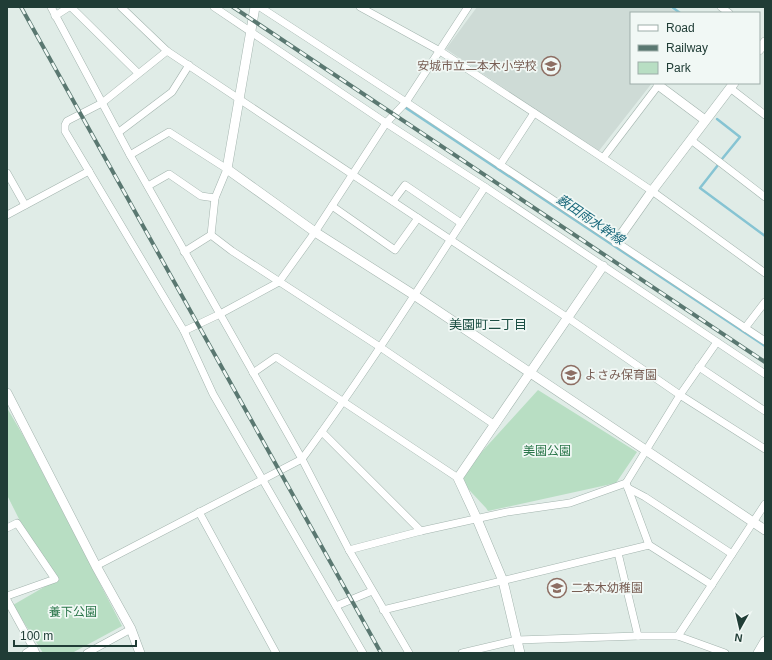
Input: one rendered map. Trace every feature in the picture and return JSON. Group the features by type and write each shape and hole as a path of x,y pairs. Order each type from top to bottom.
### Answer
{"street":[{"path":"50,7 184,252 302,459 349,550 409,653"},
{"path":"55,16 70,7 138,73"},
{"path":"120,7 167,51 568,318 680,395 765,449"},
{"path":"214,7 765,374"},
{"path":"211,235 215,198 227,169 255,7"},
{"path":"260,7 406,102 765,341"},
{"path":"360,7 440,51 603,158 652,191 765,273"},
{"path":"184,331 220,314 279,282 315,232 386,123 406,102 468,7"},
{"path":"167,51 102,103 67,121 65,125 66,131 184,331 213,394 363,653"},
{"path":"119,132 172,92 189,65"},
{"path":"603,158 659,84 705,120"},
{"path":"616,242 652,191 732,86 765,115"},
{"path":"500,165 534,114"},
{"path":"130,155 169,132 227,169 315,232 414,295 765,530"},
{"path":"691,140 765,197"},
{"path":"7,215 89,170"},
{"path":"7,173 24,205"},
{"path":"148,186 168,174 201,196 215,198"},
{"path":"393,201 405,185 461,223"},
{"path":"96,566 302,459 380,347 485,187"},
{"path":"332,206 395,250 418,218"},
{"path":"184,252 211,235"},
{"path":"211,235 232,251 495,424"},
{"path":"458,478 603,266"},
{"path":"745,328 765,302"},
{"path":"349,550 514,511 570,503 627,486 646,450 680,395 717,342"},
{"path":"253,373 276,357 458,478 478,519 503,581 520,653"},
{"path":"699,367 765,411"},
{"path":"7,393 96,566 131,629 140,653"},
{"path":"322,432 420,532"},
{"path":"627,486 649,545 712,585"},
{"path":"627,486 732,554"},
{"path":"678,636 765,504"},
{"path":"199,512 276,653"},
{"path":"7,528 17,523 55,579 7,596"},
{"path":"383,610 649,545"},
{"path":"618,553 638,636"},
{"path":"336,606 372,591"},
{"path":"7,600 35,651 26,653"},
{"path":"87,653 131,629"},
{"path":"462,653 517,640 638,636 678,636 725,653"},
{"path":"758,653 765,641"}],"shaded area":[{"name":"安城市立二本木小学校","path":"477,7 669,7 676,12 630,12 630,84 651,84 598,152 446,49"}],"green space":[{"name":"美園公園","path":"538,390 637,452 616,483 488,511 458,478"},
{"name":"養下公園","path":"7,408 24,437 122,626 72,653 43,653 13,605 58,579 22,525 7,495"}],"waterway":[{"path":"672,7 679,12"},
{"name":"薮田雨水幹線","path":"406,108 765,346"},
{"path":"717,119 740,137 722,159"},
{"path":"718,165 700,188 765,236"}],"railway":[{"path":"21,7 381,653"},
{"path":"233,7 765,362"}],"place":[{"name":"安城市立二本木小学校","path":"551,66"},
{"name":"よさみ保育園","path":"571,375"},
{"name":"二本木幼稚園","path":"557,588"}],"district":[{"name":"美園町二丁目","path":"488,324"}]}
